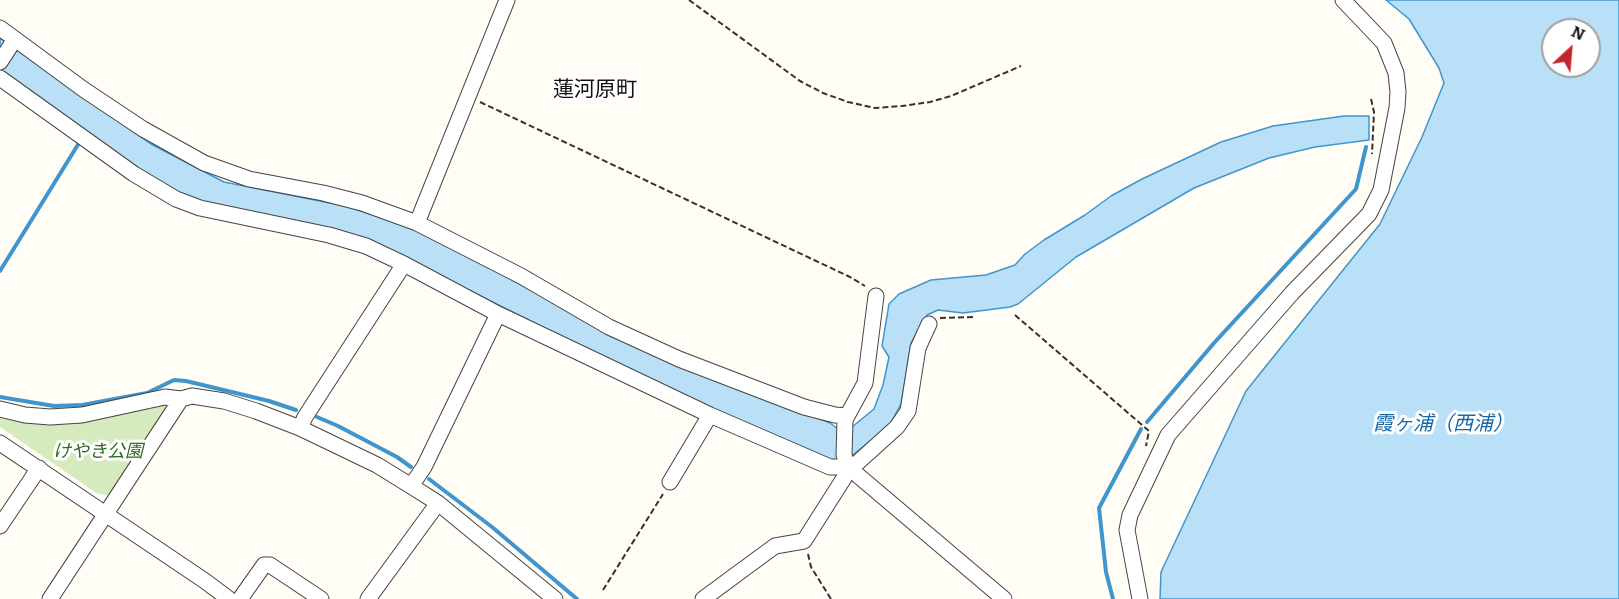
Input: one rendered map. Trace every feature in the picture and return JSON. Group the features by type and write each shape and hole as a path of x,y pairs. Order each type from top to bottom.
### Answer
{"street":[{"path":"417,223 507,0"},
{"path":"1140,599 1127,530 1130,515 1167,435 1292,293 1369,214 1381,190 1397,108 1396,73 1384,43 1343,0"},
{"path":"0,28 13,42 143,129 204,163 249,178 363,203 417,223 521,276 609,327 679,359 804,407 835,415 845,422"},
{"path":"0,62 13,42"},
{"path":"0,78 134,174 176,199 200,208 348,240 404,264 498,314 710,415 830,467 868,454 897,427 908,411 918,348 929,324"},
{"path":"300,428 404,264"},
{"path":"703,599 774,546 804,541 844,478 845,422 865,383 876,296"},
{"path":"411,486 424,467 498,314"},
{"path":"0,409 25,415 50,417 82,415 165,398 182,399 192,396 224,401 256,411 300,428 377,465 411,486 438,503 555,599"},
{"path":"50,599 182,399"},
{"path":"670,482 710,415"},
{"path":"0,443 205,581 228,599"},
{"path":"846,461 1004,599"},
{"path":"0,526 5,507 39,468"},
{"path":"368,599 438,503"},
{"path":"240,599 264,565 270,565 321,599"}],"path":[{"path":"689,0 800,81 823,93 875,108 930,102 951,96 1021,66"},
{"path":"469,97 850,278 876,296"},
{"path":"1016,315 1149,431 1146,448"},
{"path":"929,324 940,317 974,317"},
{"path":"603,590 670,482"},
{"path":"804,541 811,567 831,599"}],"green space":[{"name":"けやき公園","path":"160,402 168,407 110,495 98,494 0,427 0,414"}],"water":[{"name":"霞ヶ浦（西浦）","path":"1386,0 1619,0 1619,599 1160,599 1161,572 1246,391 1380,224 1422,137 1444,83 1439,68 1409,19"},
{"path":"0,38 151,144 224,182 345,206 392,221 439,240 612,337 830,423 838,429 852,427 874,409 883,385 889,357 882,346 889,304 899,294 931,280 986,275 1015,265 1025,254 1044,240 1111,196 1221,142 1273,126 1344,116 1369,116 1369,140 1315,147 1269,158 1194,188 1076,257 1018,304 963,313 938,310 927,315 911,343 901,404 889,426 849,458 834,462 683,397 396,254 211,206 186,196 155,180 85,133 0,70"}],"waterway":[{"path":"0,271 79,143"},
{"path":"1147,422 1214,343 1356,189 1366,147"},
{"path":"0,397 54,406 82,405 147,393 174,380 269,401 296,410"},
{"path":"317,417 397,457 411,467"},
{"path":"1113,599 1106,572 1099,508 1141,429"},
{"path":"429,479 492,527 577,599"}],"district":[{"name":"蓮河原町","path":"595,90"}]}
